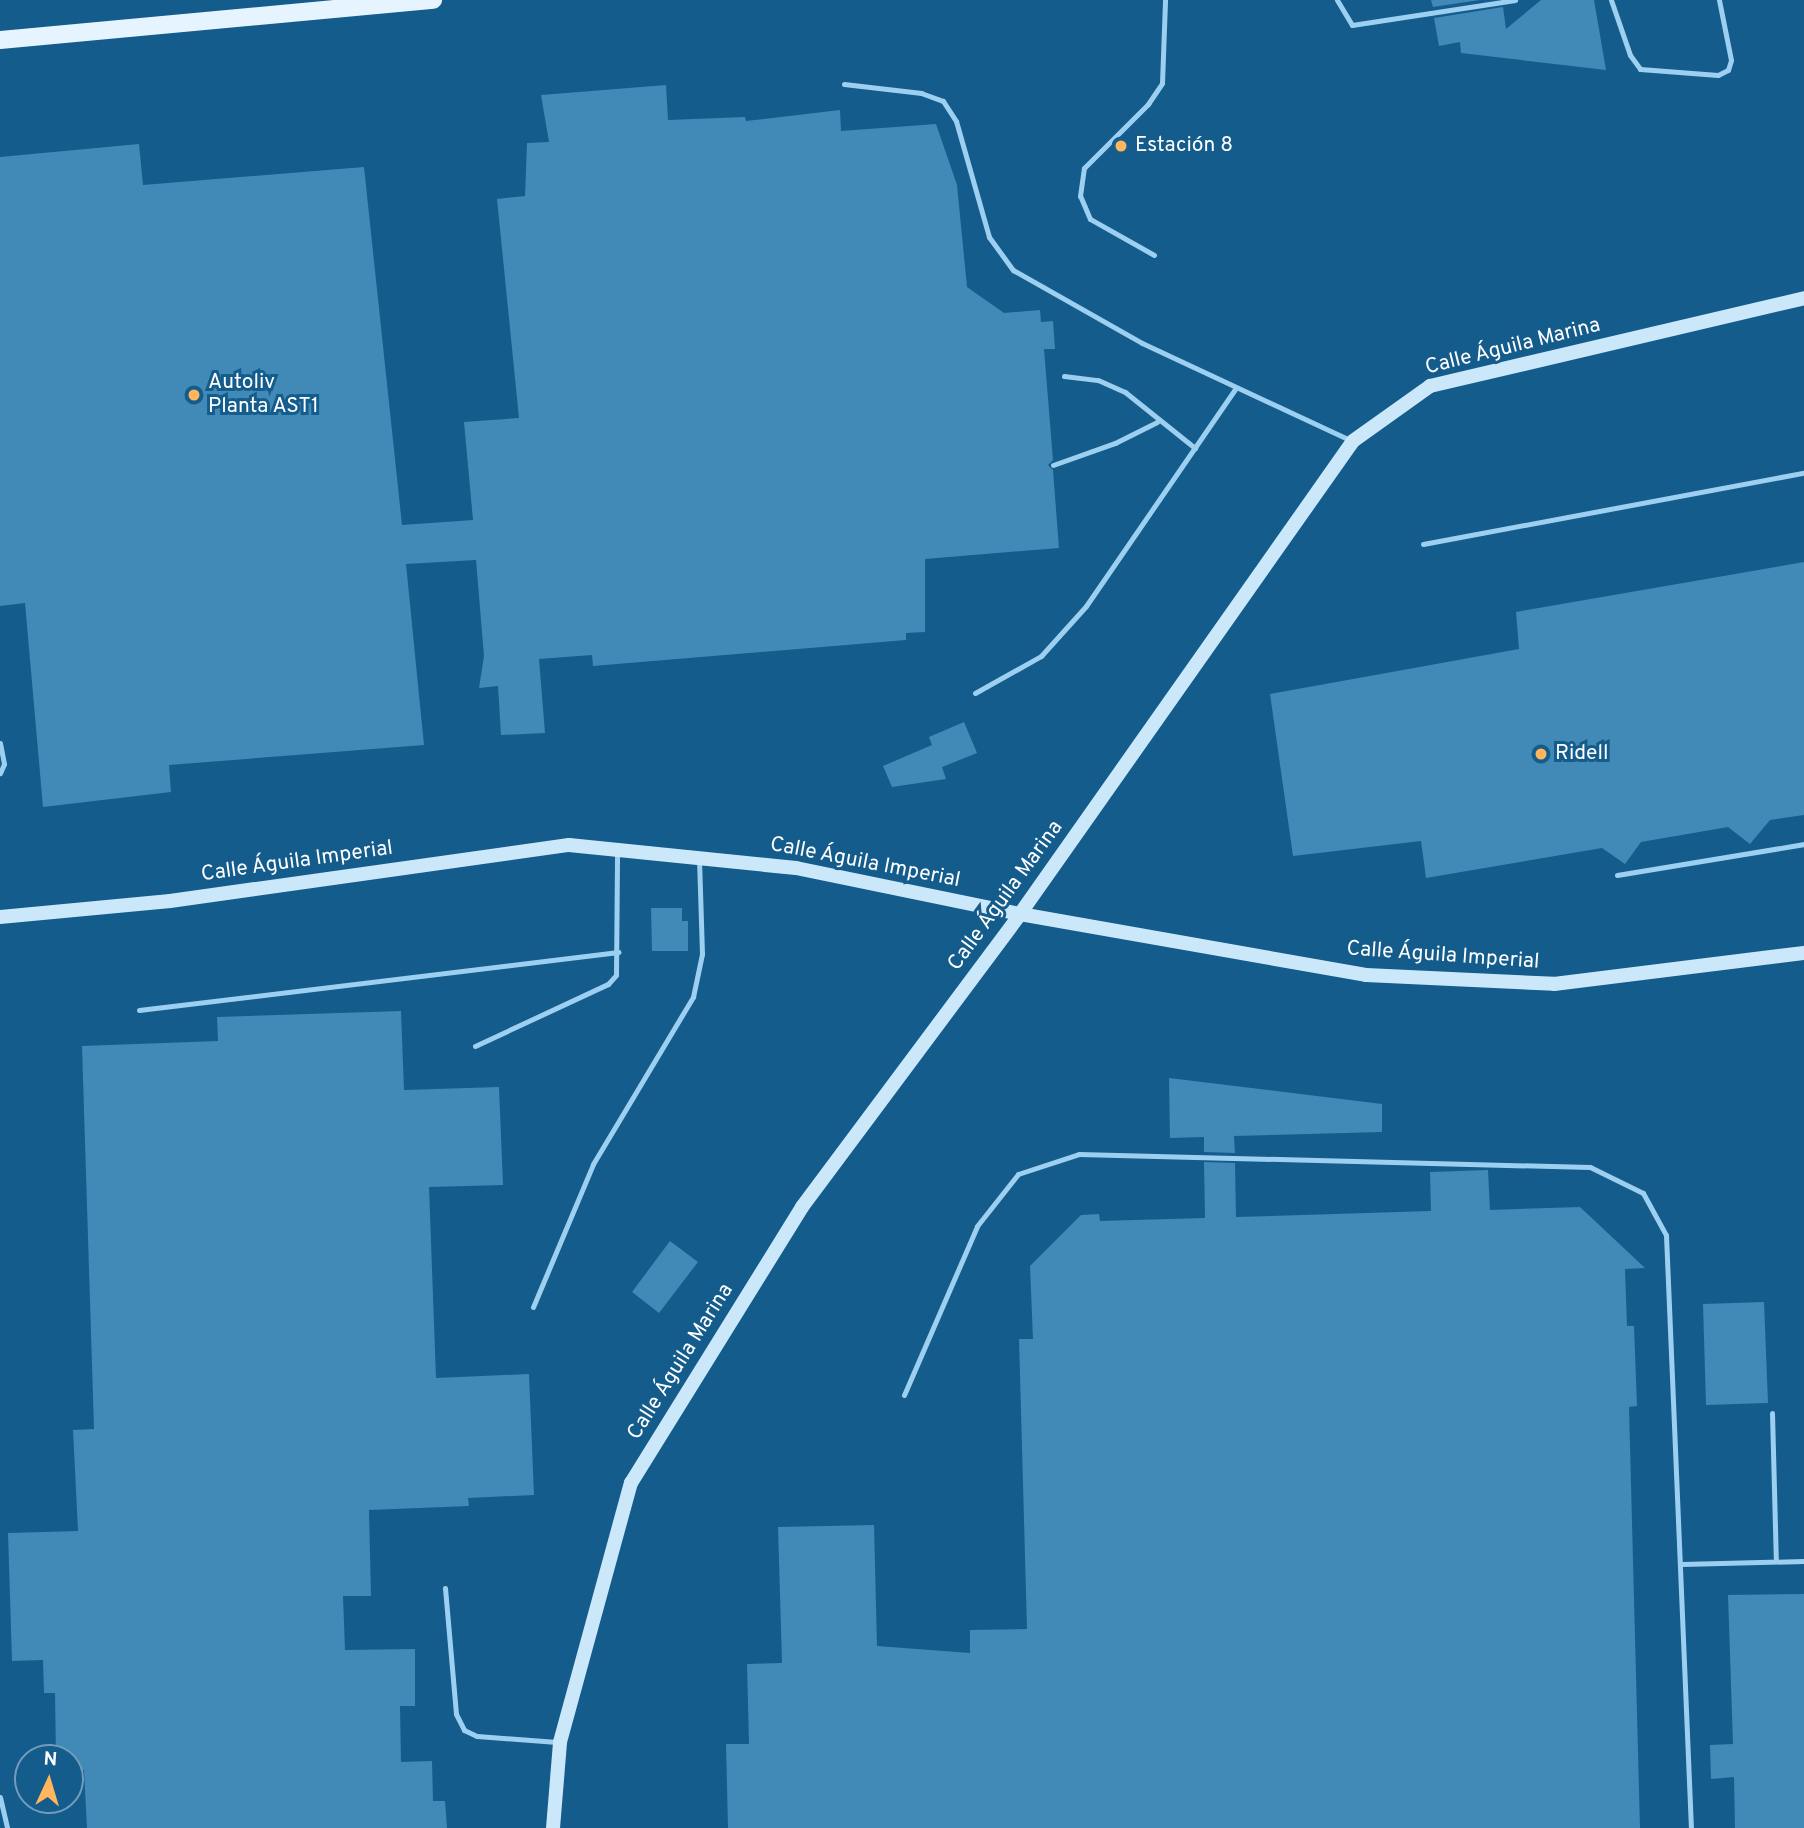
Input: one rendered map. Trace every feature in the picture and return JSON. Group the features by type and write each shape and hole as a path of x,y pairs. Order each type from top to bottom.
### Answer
{"main road":[{"path":"0,40 433,0"}],"street":[{"name":"Calle Águila Marina","path":"553,1828 560,1742 631,1483 802,1206 1020,914 1353,441 1430,386 1804,298"},
{"name":"Calle Águila Imperial","path":"0,918 170,901 569,845 796,868 1020,914 1366,975 1554,984 1804,953"}],"lane":[{"path":"1154,255 1090,219 1080,195 1084,168 1148,104 1162,83 1165,0"},
{"path":"1338,0 1352,25 1515,0"},
{"path":"1611,0 1630,55 1640,69 1718,75 1728,70 1731,61 1719,0"},
{"path":"844,84 921,93 943,101 956,121 989,237 1013,270 1142,343 1236,389 1353,441"},
{"path":"1064,376 1098,380 1125,392 1157,422 1195,448"},
{"path":"975,693 1041,656 1086,606 1236,389"},
{"path":"1053,465 1115,443 1157,422"},
{"path":"1423,544 1804,473"},
{"path":"0,743 0,773"},
{"path":"1616,875 1804,844"},
{"path":"475,1046 608,984 616,975 619,952 617,850"},
{"path":"533,1307 593,1164 693,997 702,954 699,858"},
{"path":"139,1010 619,952"},
{"path":"904,1395 977,1226 1018,1174 1079,1154 1590,1167 1643,1193 1666,1235 1682,1564 1691,1828"},
{"path":"1772,1413 1776,1561"},
{"path":"1682,1564 1804,1561"},
{"path":"445,1588 456,1714 464,1730 477,1736 560,1742"},
{"path":"0,1797 7,1828"}],"building":[{"path":"1431,0 1480,0 1433,7"},
{"path":"1541,0 1594,0 1606,70 1461,53 1460,42 1439,46 1434,18 1503,7 1506,29"},
{"path":"666,85 668,120 745,117 746,121 840,110 841,131 936,124 957,185 967,287 1004,313 1040,310 1041,322 1053,321 1055,349 1044,349 1053,460 1048,465 1053,470 1059,548 925,559 925,632 906,633 906,640 593,666 592,655 539,659 545,733 501,735 498,686 479,688 484,656 476,560 406,564 424,745 169,765 171,792 43,807 25,603 0,606 0,157 139,144 143,185 364,167 402,525 473,520 464,422 519,418 497,199 525,196 527,143 549,142 541,95"},
{"name":"Ridell","path":"1804,562 1804,815 1770,820 1750,844 1728,827 1641,842 1625,864 1602,848 1426,878 1421,841 1293,856 1270,694 1519,649 1516,612"},
{"path":"964,722 977,753 942,767 946,779 892,787 883,766 932,745 929,737"},
{"path":"651,908 682,908 682,921 688,921 688,951 652,951"},
{"path":"401,1011 404,1090 499,1087 503,1185 429,1187 436,1378 529,1374 534,1495 468,1498 469,1506 369,1510 371,1596 343,1596 345,1650 415,1649 415,1706 400,1706 401,1762 432,1761 433,1801 445,1801 447,1828 87,1828 84,1744 56,1744 55,1693 44,1693 43,1660 12,1661 8,1533 78,1531 73,1430 94,1429 82,1046 218,1041 217,1017"},
{"path":"1169,1078 1382,1104 1382,1132 1234,1136 1235,1153 1204,1152 1204,1137 1170,1138"},
{"path":"1204,1162 1235,1163 1236,1217 1431,1211 1430,1172 1488,1170 1490,1210 1580,1207 1645,1268 1625,1269 1627,1326 1634,1326 1637,1406 1629,1407 1640,1828 728,1828 726,1744 749,1744 747,1664 782,1663 778,1527 874,1525 877,1646 970,1653 970,1630 1027,1629 1019,1339 1033,1339 1030,1266 1081,1215 1099,1214 1100,1221 1205,1218"},
{"path":"670,1241 698,1262 659,1313 632,1292"},
{"path":"1764,1302 1768,1403 1706,1405 1703,1304"},
{"path":"1804,1594 1804,1828 1735,1828 1734,1777 1711,1779 1710,1745 1733,1744 1728,1595"}],"place":[{"name":"Estación 8","path":"1121,146"},
{"name":"Autoliv Planta AST1","path":"194,395"},
{"name":"Ridell","path":"1541,754"}]}
